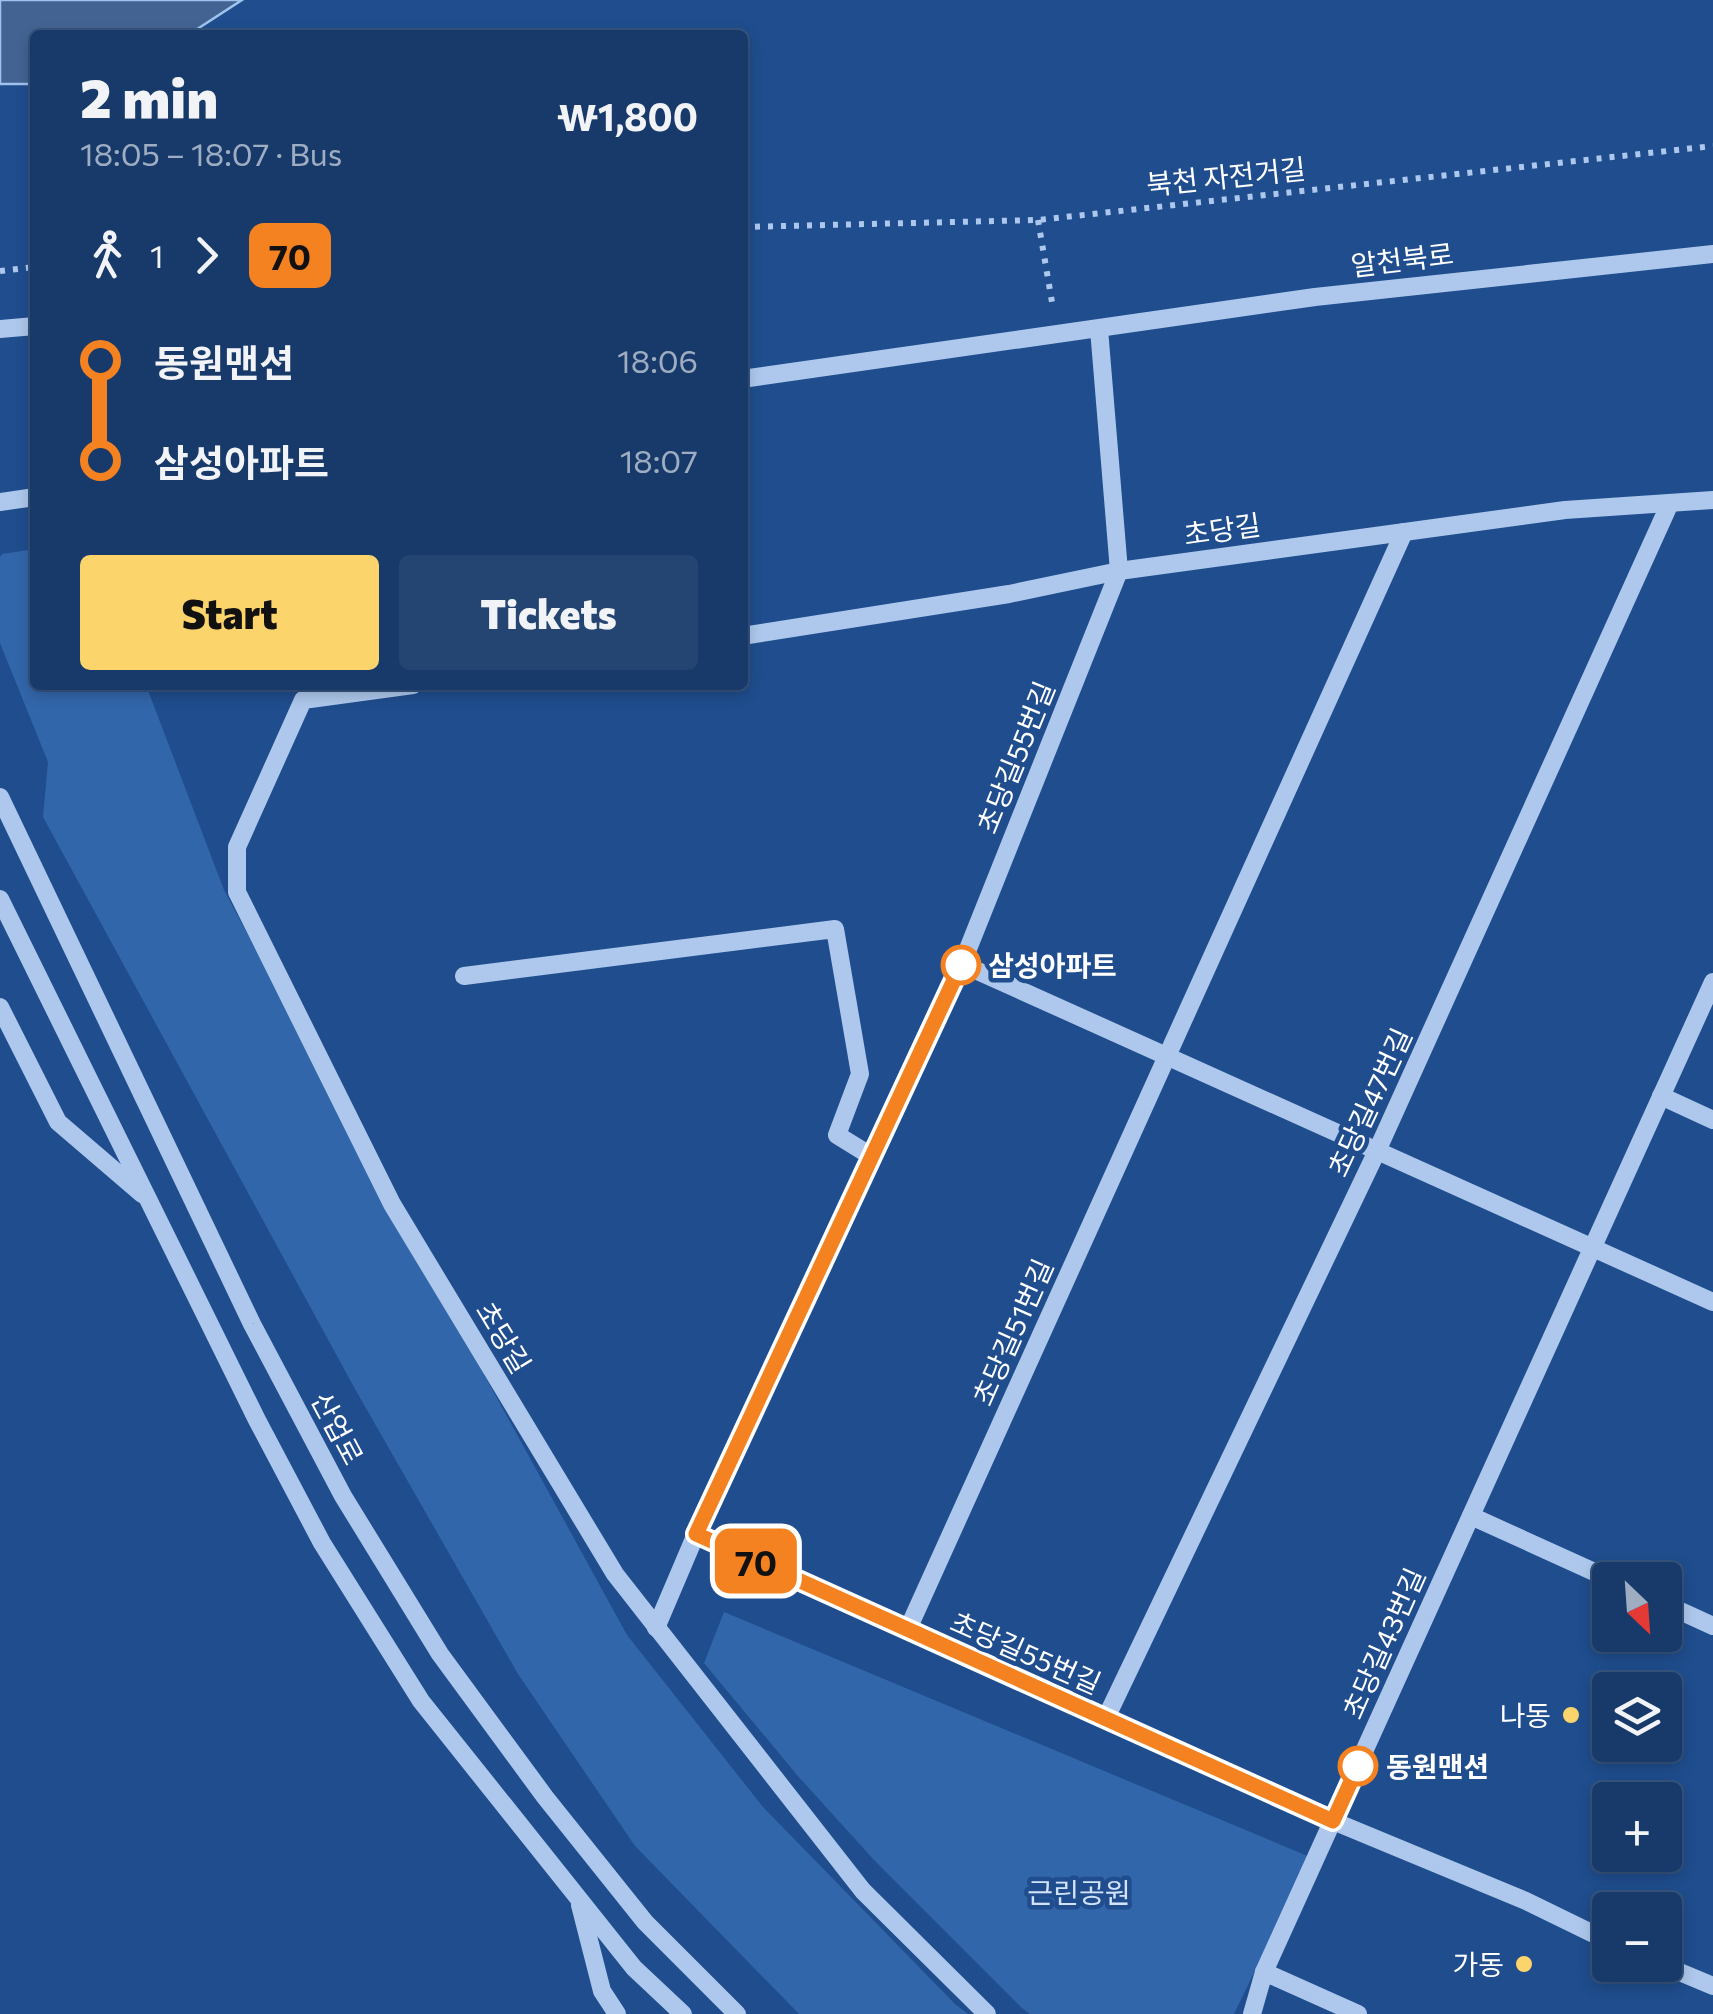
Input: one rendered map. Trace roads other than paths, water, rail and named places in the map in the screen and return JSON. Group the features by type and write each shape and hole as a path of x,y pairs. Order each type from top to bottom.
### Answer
{"street":[{"name":"알천북로","path":"749,375 1314,297 1713,254"},
{"path":"0,328 30,326"},
{"path":"1099,329 1118,572"},
{"path":"0,502 30,498"},
{"name":"초당길","path":"748,635 1010,594 1118,572 1565,510 1713,500"},
{"name":"초당길47번길","path":"1106,1718 1377,1151 1670,503"},
{"name":"초당길51번길","path":"908,1629 1404,532"},
{"name":"초당길55번길","path":"656,1628 696,1534 962,964 1118,572"},
{"name":"초당길","path":"376,690 303,700 237,847 237,892 392,1204 615,1574 863,1892 987,2014"},
{"name":"산업로","path":"0,797 252,1324 343,1496 440,1654 545,1797 645,1922 737,2014"},
{"path":"0,898 322,1543 421,1702 634,1968 683,2014"},
{"path":"464,976 834,930 860,1074 838,1135 871,1156"},
{"path":"962,964 1713,1302"},
{"name":"초당길43번길","path":"1252,2014 1264,1972 1713,982"},
{"path":"0,1007 58,1122 149,1200"},
{"path":"1661,1096 1713,1120"},
{"path":"1471,1516 1592,1571"},
{"name":"초당길55번길","path":"696,1534 1592,1933"},
{"path":"1682,1612 1713,1626"},
{"path":"578,1900 602,1991 618,2014"},
{"path":"1264,1972 1358,2014"},
{"path":"1682,1973 1713,1986"}],"place":[{"name":"삼성아파트","path":"961,965"},
{"name":"나동","path":"1571,1715"},
{"name":"동원맨션","path":"1358,1766"},
{"name":"가동","path":"1524,1964"}],"park label":[{"name":"근린공원","path":"1079,1892"}]}
